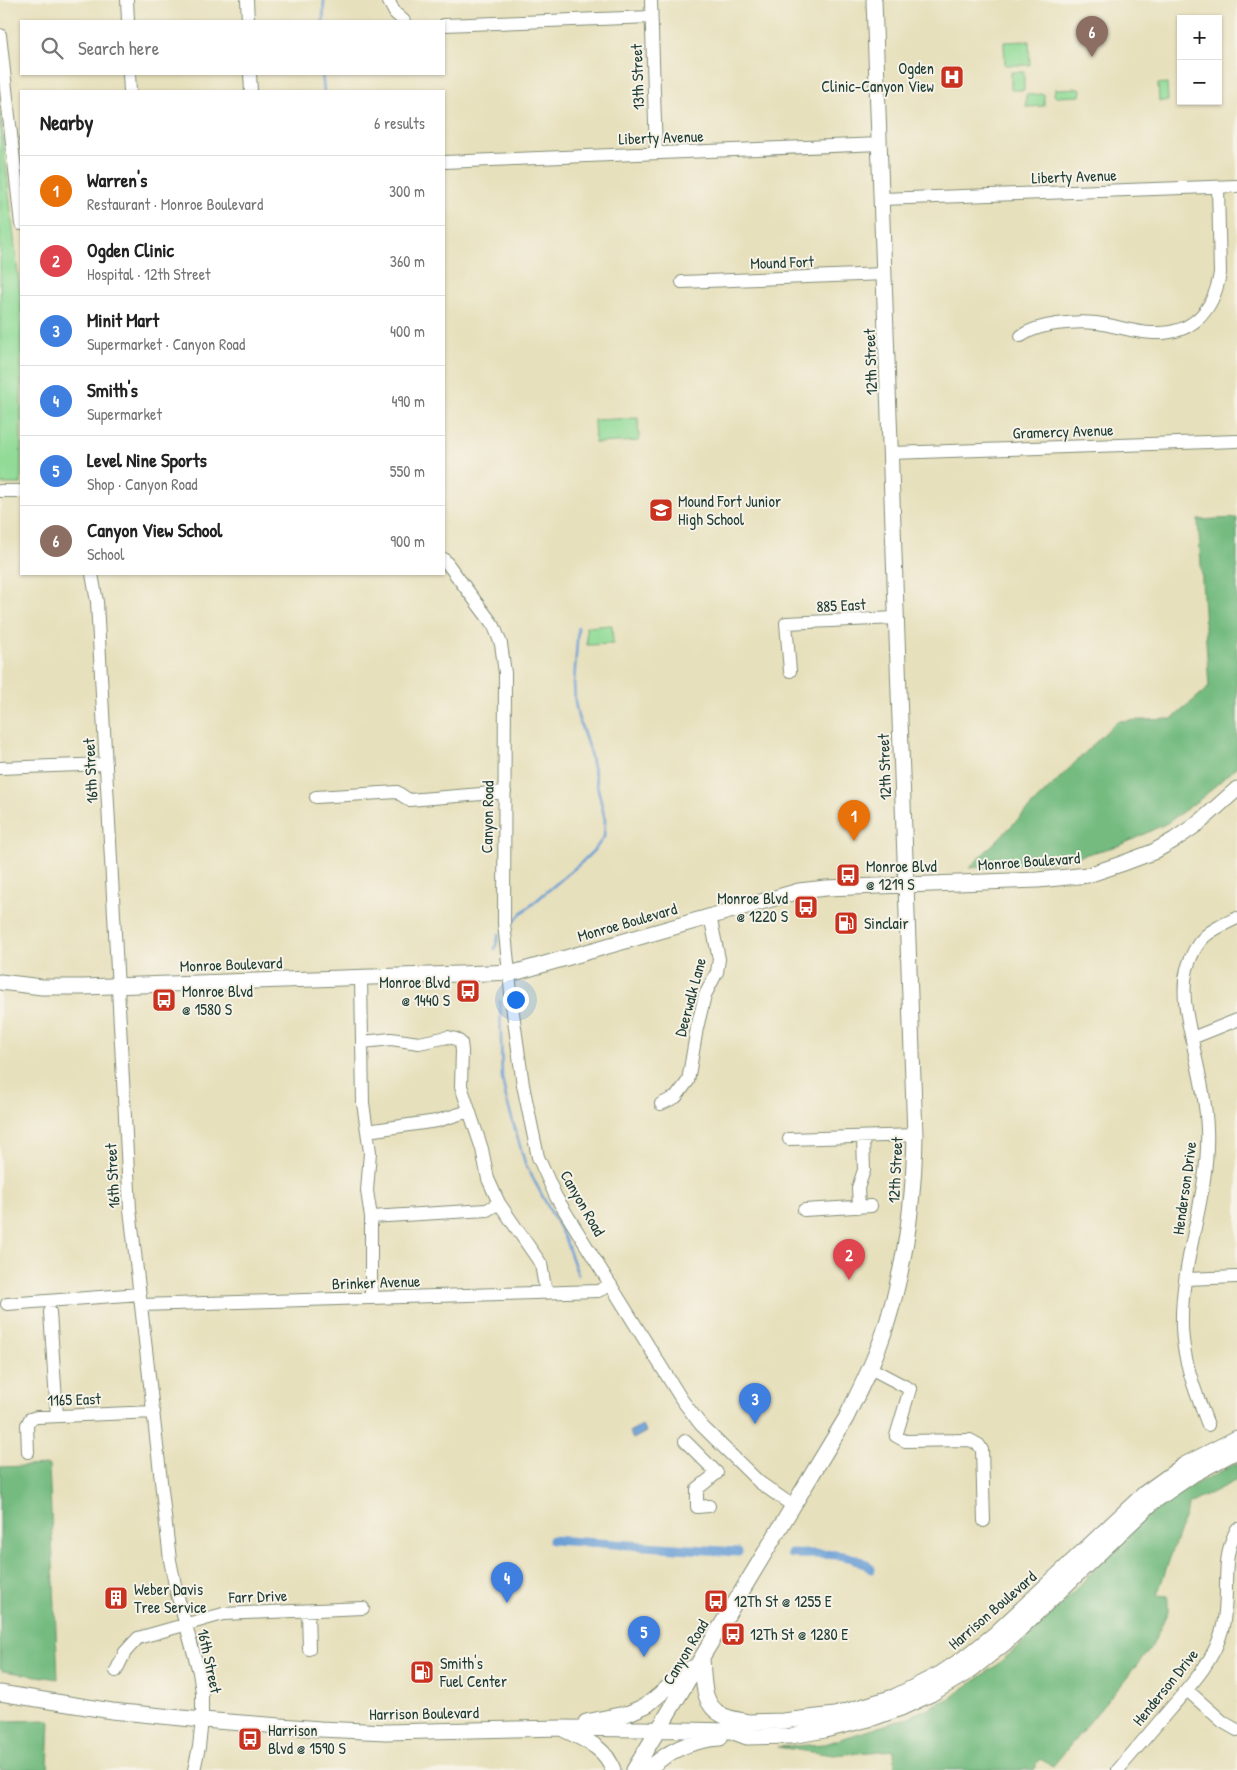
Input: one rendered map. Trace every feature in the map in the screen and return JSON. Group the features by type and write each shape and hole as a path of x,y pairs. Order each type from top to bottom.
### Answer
{"main road":[{"name":"12th Street","path":"793,1506 846,1418 870,1368 887,1324 898,1285 914,1177 915,1135 874,0"},
{"name":"Monroe Boulevard","path":"0,982 42,987 118,986 518,972 787,894 817,889 1046,880 1095,873 1153,852 1174,840 1200,822 1237,789"},
{"name":"Harrison Boulevard","path":"0,1694 103,1710 202,1720 386,1732 562,1728 732,1731 748,1730 851,1711 894,1697 940,1674 970,1654 996,1633 1145,1493 1184,1466 1237,1438"},
{"name":"Harrison Boulevard","path":"748,1730 791,1736 852,1724 901,1708 948,1685 1005,1643 1153,1502 1192,1475 1237,1451"},
{"name":"Canyon Road","path":"634,1770 793,1506"},
{"path":"702,1659 705,1691 713,1707 722,1715 748,1730"},
{"path":"562,1728 643,1708 654,1701 702,1659"},
{"path":"562,1728 602,1751 608,1758 613,1770"},
{"path":"648,1770 663,1757 686,1744 748,1730"}],"street":[{"path":"127,0 128,20"},
{"path":"248,0 248,20"},
{"path":"388,0 395,13 403,20"},
{"name":"13th Street","path":"651,0 656,153"},
{"path":"445,25 651,18"},
{"path":"0,35 20,207"},
{"path":"129,75 130,90"},
{"path":"250,75 251,90"},
{"path":"8,104 20,103"},
{"name":"Liberty Avenue","path":"445,162 880,144"},
{"name":"Liberty Avenue","path":"882,199 1237,186"},
{"path":"1022,336 1037,327 1054,325 1096,323 1152,333 1168,333 1192,324 1206,311 1218,285 1220,264 1218,187"},
{"name":"Mound Fort","path":"682,282 884,274"},
{"name":"Gramercy Avenue","path":"890,454 1237,441"},
{"path":"0,491 20,491"},
{"name":"Canyon Road","path":"445,560 494,626 502,644 505,673 504,923 523,1085 538,1157 556,1197 678,1394 701,1425 760,1482 793,1506"},
{"name":"16th Street","path":"92,575 97,602 130,1209 170,1560 176,1590 200,1672 202,1720 194,1770"},
{"name":"885 East","path":"790,671 786,623 896,618"},
{"path":"0,768 106,764"},
{"path":"316,797 397,792 409,800 505,792"},
{"name":"Deerwalk Lane","path":"661,1104 676,1097 688,1081 697,1028 705,996 717,972 719,959 710,916"},
{"name":"Henderson Drive","path":"1208,1425 1191,1379 1185,1355 1182,1328 1182,1304 1207,1150 1204,1100 1186,1012 1185,992 1187,970 1194,950 1204,936 1216,927 1237,918"},
{"path":"361,977 363,1103 370,1152 367,1191 371,1217 371,1298"},
{"path":"1192,1038 1237,1020"},
{"path":"363,1042 392,1039 419,1043 448,1038 456,1039 461,1043 461,1086 482,1149 488,1179 499,1203 541,1264 546,1293"},
{"path":"367,1131 437,1121 468,1111"},
{"path":"789,1139 915,1135"},
{"path":"804,1210 865,1206 858,1188 864,1166 863,1138"},
{"path":"371,1217 488,1210 499,1203"},
{"path":"1186,1279 1237,1277"},
{"name":"Brinker Avenue","path":"7,1304 546,1293 598,1291 611,1285"},
{"path":"50,1312 57,1416"},
{"path":"870,1368 910,1389 896,1436 905,1441 970,1440 979,1446 982,1450 984,1520"},
{"name":"1165 East","path":"28,1452 28,1422 37,1417 154,1412"},
{"path":"685,1441 717,1473 696,1489 697,1507 709,1506"},
{"name":"Henderson Drive","path":"1118,1770 1187,1690 1208,1661 1222,1629 1226,1565 1231,1542 1237,1529"},
{"name":"Farr Drive","path":"116,1671 125,1652 138,1638 223,1614 363,1608"},
{"path":"308,1611 309,1649"},
{"path":"1187,1690 1223,1722 1237,1730"}],"green space":[{"path":"1029,41 1030,65 1005,65 1004,42"},
{"path":"1011,72 1024,72 1024,90 1011,90"},
{"path":"1167,83 1168,101 1159,101 1158,84"},
{"path":"1080,88 1080,96 1056,97 1054,95 1055,89"},
{"path":"1044,94 1044,106 1026,107 1026,95"},
{"path":"0,111 20,293 20,484 0,484"},
{"path":"638,418 639,441 595,443 594,420"},
{"path":"1237,518 1237,766 1203,797 1167,823 1121,845 1061,861 969,868 1117,721 1172,719 1209,687 1198,520"},
{"path":"612,625 613,644 587,645 586,627"},
{"path":"1237,1463 1237,1480 1189,1504 1157,1595 1168,1596 1168,1612 1151,1648 1053,1766 1040,1759 1033,1770 895,1770 894,1750 833,1755 777,1747 825,1744 904,1719 952,1697 993,1668 1024,1642 1146,1517 1188,1488"},
{"path":"49,1465 58,1679 0,1669 0,1467"},
{"path":"50,1720 48,1770 0,1770 0,1721"}],"water":[{"path":"642,1425 646,1432 633,1439 629,1432"}],"waterway":[{"path":"323,20 324,0"},
{"path":"322,75 324,90"},
{"path":"513,922 582,862 604,837 605,820 589,749 575,702 574,683 578,627"},
{"path":"495,949 499,934"},
{"path":"500,1001 502,1078 506,1098 525,1163 565,1239 578,1275"},
{"path":"552,1540 738,1552"},
{"path":"791,1554 844,1556 863,1563 871,1569"}],"place":[{"name":"Canyon View School","path":"1092,57"},
{"name":"Ogden Clinic-Canyon View","path":"952,77"},
{"name":"Mound Fort Junior High School","path":"661,510"},
{"name":"Warren's","path":"854,841"},
{"name":"Monroe Blvd @ 1219 S","path":"848,875"},
{"name":"Monroe Blvd @ 1220 S","path":"806,907"},
{"name":"Sinclair","path":"846,923"},
{"name":"Monroe Blvd @ 1440 S","path":"468,991"},
{"name":"Monroe Blvd @ 1580 S","path":"164,1000"},
{"name":"Ogden Clinic","path":"849,1280"},
{"name":"Minit Mart","path":"755,1424"},
{"name":"Weber Davis Tree Service","path":"116,1598"},
{"name":"12Th St @ 1255 E","path":"716,1601"},
{"name":"Smith's","path":"507,1603"},
{"name":"12Th St @ 1280 E","path":"733,1634"},
{"name":"Level Nine Sports","path":"644,1657"},
{"name":"Smith's Fuel Center","path":"422,1672"},
{"name":"Harrison Blvd @ 1590 S","path":"250,1739"}]}
